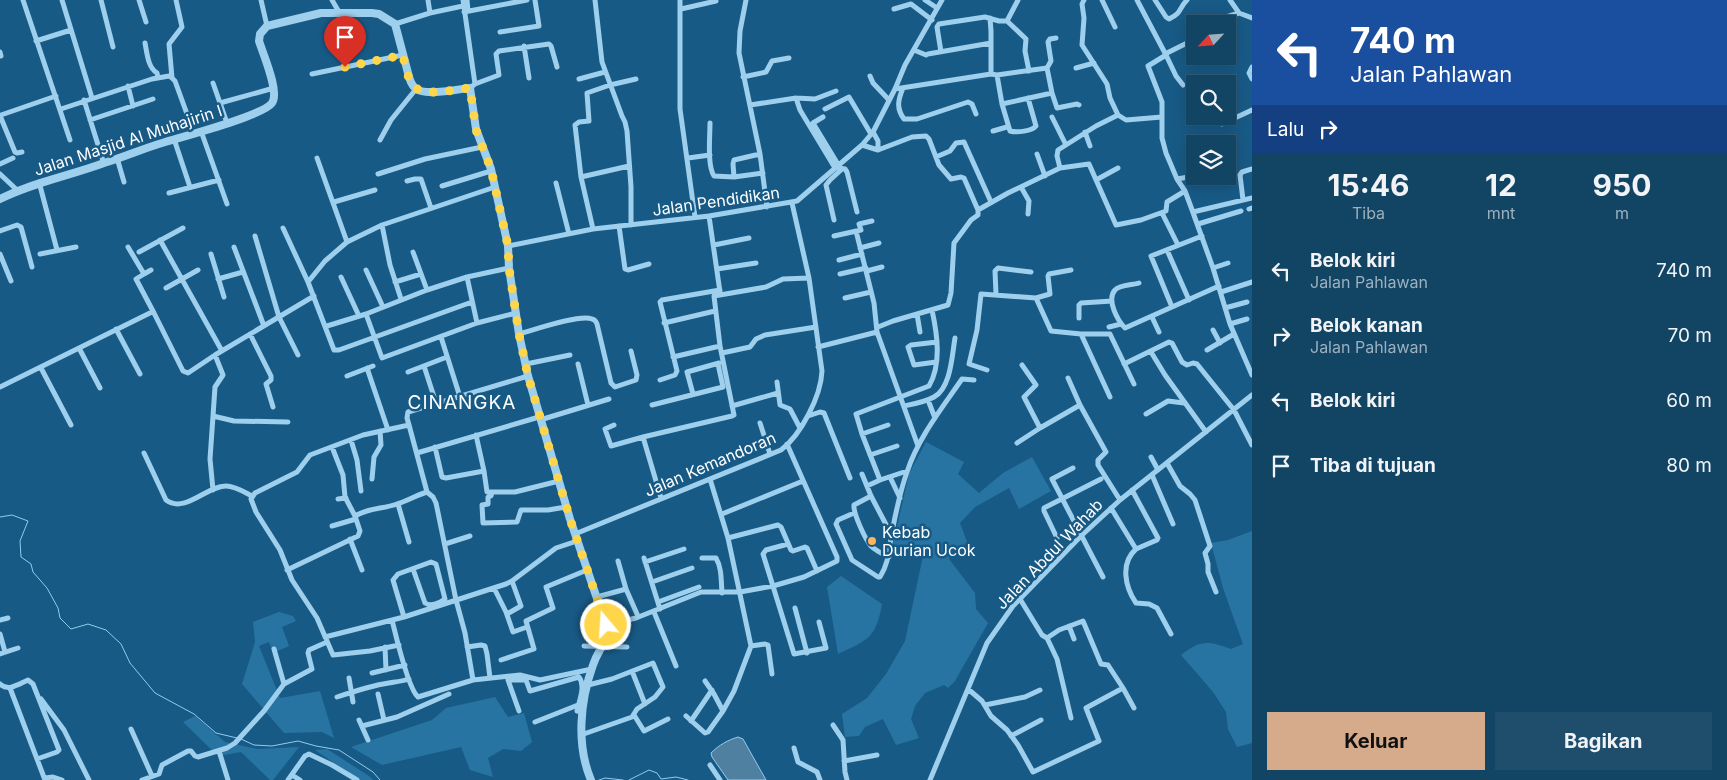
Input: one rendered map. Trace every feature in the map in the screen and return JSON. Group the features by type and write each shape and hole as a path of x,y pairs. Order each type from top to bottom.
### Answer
{"street":[{"path":"23,0 70,140"},
{"path":"62,0 92,98"},
{"path":"101,0 113,47"},
{"path":"139,0 146,22"},
{"path":"176,0 182,27 169,44 172,78 175,81 187,114 192,134"},
{"path":"261,0 267,26"},
{"path":"332,0 339,12"},
{"path":"428,0 430,12"},
{"path":"467,0 465,7 476,130 491,171 508,246 509,268 519,334 528,376 566,507 606,625 606,636 592,669 580,708"},
{"path":"395,24 430,12 527,0"},
{"path":"500,32 539,26 535,0"},
{"path":"595,0 600,34 600,52 605,72 625,122 631,187 631,225"},
{"path":"680,0 680,109 695,217"},
{"path":"746,0 738,47 760,154 767,207"},
{"path":"925,0 937,8"},
{"name":"Jalan Pendidikan","path":"508,246 594,229 709,216 792,203 803,197 838,168 872,133 905,65 942,0"},
{"path":"1084,0 1082,4 1084,18 1082,42 1085,50 1107,84 1110,98 1118,115 1126,120 1162,117"},
{"path":"1102,0 1115,26"},
{"path":"1137,0 1183,86"},
{"path":"1156,0 1169,19 1180,11 1187,0"},
{"path":"1230,0 1238,13"},
{"path":"681,9 716,1"},
{"path":"1007,21 1016,1"},
{"path":"894,9 911,4 932,20"},
{"path":"220,104 274,88 259,41 260,34 267,26 311,15 339,12 372,13 383,16 395,24 410,81 416,89 427,92 472,86 499,75 496,54 499,51 524,46 550,44 557,67"},
{"path":"1232,15 1238,13 1252,18"},
{"path":"941,52 936,27 939,24 982,17 1007,21 1026,39 1025,51 1029,71"},
{"path":"990,18 994,75 1007,127 1010,132 1035,128 1028,98"},
{"path":"36,41 70,30"},
{"path":"1056,38 1049,40 1051,61 1047,68 1057,108 1079,105"},
{"path":"145,43 150,64 153,71 157,73 158,78"},
{"path":"914,50 927,55 991,43"},
{"path":"1186,43 1148,66 1161,97 1162,138 1176,179 1185,191 1198,224 1230,324 1252,375"},
{"path":"524,46 529,78"},
{"path":"312,74 403,55"},
{"path":"743,77 766,72 772,61 788,58"},
{"path":"1076,68 1094,63"},
{"path":"1252,67 1249,73 1252,80"},
{"path":"895,89 1047,68"},
{"path":"579,79 605,72"},
{"path":"61,109 128,86 169,76 172,78"},
{"path":"870,76 873,83 889,100"},
{"path":"594,229 581,177 575,125 580,122 589,121 587,92 636,79"},
{"path":"213,83 227,123"},
{"path":"128,86 133,106"},
{"name":"Jalan Masjid Al Muhajirin I","path":"0,199 39,182 104,164 174,139 266,110 274,99 274,88"},
{"path":"903,88 898,108 904,119 916,119 968,102 972,104 976,114"},
{"path":"380,140 391,120 416,89"},
{"path":"750,105 796,98 815,99 836,90"},
{"path":"1002,104 1052,93"},
{"path":"22,152 17,154 15,152 1,115 56,96"},
{"path":"824,109 849,96 878,141 878,150"},
{"path":"796,98 800,110 838,168 845,169 847,172 857,212"},
{"path":"90,120 153,99"},
{"path":"84,100 104,164"},
{"path":"1236,117 1252,110"},
{"path":"1060,168 1056,153 1085,132 1118,115"},
{"path":"1052,116 1066,145"},
{"path":"822,117 812,123 838,168"},
{"path":"710,123 710,155 714,176 734,177 763,174"},
{"path":"993,131 1007,127"},
{"path":"201,131 227,204"},
{"path":"1085,132 1090,146"},
{"path":"818,347 878,330 918,314 948,305 951,293 954,243 971,220 978,215 978,210 964,178 950,179 939,165 929,139 926,136 921,135 878,150 859,146"},
{"path":"174,139 190,188"},
{"path":"936,157 950,151 956,143 964,142 991,202"},
{"path":"378,174 425,159 482,147"},
{"path":"734,177 734,160 760,154"},
{"path":"1037,154 1045,176"},
{"path":"688,158 710,155"},
{"path":"0,164 13,158"},
{"path":"117,158 124,182"},
{"path":"317,158 347,242"},
{"path":"978,210 1060,168 1089,164 1116,225 1141,220 1167,211 1166,203 1168,200 1185,191"},
{"path":"581,177 629,166"},
{"path":"834,220 826,186 838,168"},
{"path":"1096,180 1118,168"},
{"path":"1243,200 1240,175 1242,172 1252,169"},
{"path":"442,186 491,171"},
{"path":"0,174 17,190"},
{"path":"1176,179 1186,177"},
{"path":"407,181 421,179 431,208"},
{"path":"169,193 219,180"},
{"path":"39,182 57,250"},
{"path":"556,183 569,234"},
{"path":"308,282 325,261 347,242 382,225 495,187"},
{"path":"1021,188 1029,201 1028,214"},
{"path":"334,202 375,190"},
{"path":"1193,212 1252,198"},
{"name":"Jalan Kemandoran","path":"326,640 404,617 512,581 556,548 576,537 661,498 781,450 808,416 822,378 809,278 792,203"},
{"path":"1198,224 1241,211"},
{"path":"1162,213 1178,245"},
{"path":"709,216 720,292"},
{"path":"834,236 861,230 859,224 872,221"},
{"path":"0,231 17,225 21,227 32,267"},
{"path":"382,225 390,265 401,300"},
{"path":"619,226 625,269 628,270 649,264"},
{"path":"140,252 183,228"},
{"path":"284,228 327,326 334,350 374,338 472,302"},
{"path":"856,231 866,269 878,330 918,446"},
{"path":"255,236 279,317 298,355"},
{"path":"1172,307 1151,258 1202,236"},
{"path":"714,245 749,238"},
{"path":"160,240 222,351"},
{"path":"840,260 879,243"},
{"path":"40,254 76,247"},
{"path":"128,247 144,274"},
{"path":"234,247 264,326"},
{"path":"1166,250 1189,300"},
{"path":"413,252 428,290"},
{"path":"0,254 11,281"},
{"path":"211,254 224,297"},
{"path":"717,269 756,263"},
{"path":"1213,268 1228,263"},
{"path":"840,274 882,267"},
{"path":"327,326 366,314 467,277 509,268"},
{"path":"996,294 996,271 998,268 1031,272"},
{"path":"151,270 136,279 185,373 188,373 314,296"},
{"path":"166,288 198,270"},
{"path":"366,270 383,307"},
{"path":"987,370 969,364 977,330 981,294 1036,298 1050,294 1049,274 1071,270"},
{"path":"218,279 244,272"},
{"path":"396,282 421,274"},
{"path":"340,277 359,316"},
{"path":"467,277 478,323"},
{"path":"660,380 676,375 677,372 664,323 660,302 662,300 766,287 783,279 809,278"},
{"path":"1221,292 1252,282"},
{"path":"1139,283 1116,289 1113,294 1112,302 1124,328 1219,286"},
{"path":"652,405 723,388 722,354 714,297 720,292"},
{"path":"845,298 871,292"},
{"path":"1036,298 1051,331 1110,334 1134,384"},
{"path":"1079,318 1079,305 1081,303 1112,302"},
{"path":"1225,308 1246,302"},
{"path":"880,480 856,416 857,413 929,386 936,362 937,342 932,310"},
{"path":"664,323 715,312"},
{"path":"0,388 116,329 150,313 154,313"},
{"path":"366,314 382,358 478,323 516,313"},
{"path":"918,314 920,332"},
{"path":"1152,317 1159,332"},
{"path":"519,334 570,320 592,318 597,324 611,383 615,387 636,380 637,375 630,351"},
{"path":"1230,324 1247,319"},
{"path":"1109,326 1121,324"},
{"path":"722,354 750,347 757,338 765,335 816,327"},
{"path":"116,329 140,374"},
{"path":"1213,330 1220,343"},
{"path":"250,334 271,376 266,384 273,407"},
{"path":"1081,334 1110,397"},
{"path":"1207,350 1234,334"},
{"path":"441,337 460,397"},
{"path":"904,406 928,400 939,394 948,378 955,338"},
{"path":"936,362 911,366 908,346 937,342"},
{"path":"1124,364 1169,342 1172,343 1182,362 1187,365 1197,364 1234,410 1252,445"},
{"path":"673,357 720,346"},
{"path":"79,348 100,388"},
{"path":"1151,352 1184,403 1206,432"},
{"path":"213,490 210,458 215,387 223,375 215,355"},
{"path":"526,364 570,355"},
{"path":"408,372 447,358"},
{"path":"693,394 687,372 721,363"},
{"path":"614,425 605,429 611,446 732,416 734,414 721,363"},
{"path":"578,364 588,405"},
{"path":"1022,365 1036,385 1024,397 1040,428"},
{"path":"424,366 436,403"},
{"path":"347,376 370,367 388,430"},
{"path":"41,368 71,425"},
{"path":"473,680 436,503 427,492 407,418 408,412 528,376"},
{"path":"948,378 959,384"},
{"path":"854,512 838,520 836,524 852,560 879,577 889,557 892,534 907,471 918,446 935,418 964,378 974,380"},
{"path":"1068,378 1080,405 1106,452 1098,460 1098,464 1120,500"},
{"path":"776,382 781,407 790,409 800,428"},
{"path":"732,406 778,393"},
{"name":"Jalan Abdul Wahab","path":"930,780 989,640 1006,614 1080,536 1111,508 1252,395"},
{"path":"417,453 609,399"},
{"path":"928,400 935,418"},
{"path":"1146,414 1168,401 1184,403"},
{"path":"1017,443 1080,405"},
{"path":"808,416 820,412 824,413 850,478"},
{"path":"213,416 234,421 288,422"},
{"path":"760,423 770,454"},
{"path":"862,434 888,425"},
{"path":"144,453 166,500 170,503 183,504 226,486 252,496 296,472 310,455 380,431 409,426"},
{"path":"372,480 374,457 381,444 380,431"},
{"path":"476,435 486,490 492,492 514,492 559,481"},
{"path":"643,437 661,498"},
{"path":"351,440 357,460 361,491"},
{"path":"606,625 654,612 696,593 740,592 773,586 817,572 838,560 787,444"},
{"path":"870,455 897,446"},
{"path":"287,570 358,536 360,533 356,517 346,498 342,475 332,447"},
{"path":"435,447 442,477 444,478 484,471"},
{"path":"1151,457 1158,470"},
{"path":"1167,463 1180,486 1190,494 1197,506 1210,546 1205,553 1208,572 1216,592"},
{"path":"1073,468 1052,479 1103,577"},
{"path":"867,486 907,471"},
{"path":"862,474 871,496 892,534"},
{"path":"1152,475 1173,524"},
{"path":"890,477 900,499"},
{"path":"686,716 707,733 723,711 734,691 750,646 728,538 710,479"},
{"path":"1057,538 1043,509 1101,479"},
{"path":"722,514 803,481"},
{"path":"1132,490 1158,538 1158,540 1136,549 1129,556 1126,569 1132,596 1136,603 1149,604 1156,608 1171,634"},
{"path":"332,526 356,517 368,510 398,504 427,492"},
{"path":"492,492 491,496 488,497 488,504 482,505 483,522 517,522 521,510 548,510 566,507"},
{"path":"252,496 252,503 256,512 274,538 287,570 317,618 332,654 335,656 399,645"},
{"path":"871,496 854,505 854,512 869,543 889,557"},
{"path":"338,499 346,498"},
{"path":"398,504 409,542"},
{"path":"1111,508 1136,549"},
{"path":"728,538 778,525 791,550 805,547 817,572"},
{"path":"445,544 470,536"},
{"path":"350,539 362,570"},
{"path":"788,544 766,550 764,553 796,655 826,648 819,622"},
{"path":"660,609 644,560 684,548"},
{"path":"702,558 717,559 722,593"},
{"path":"618,561 626,590 637,614"},
{"path":"404,617 394,580 398,574 432,562 436,564 444,600 431,605 425,603 413,569"},
{"path":"652,582 692,568"},
{"path":"501,660 534,649 527,627 527,620 553,608 546,587 587,570"},
{"path":"507,614 521,606 512,581"},
{"path":"658,602 699,587"},
{"path":"494,588 507,614 512,632 527,627"},
{"path":"597,597 626,590"},
{"path":"1020,599 1042,636 1047,638 1057,660 1071,718"},
{"path":"795,608 807,653"},
{"path":"654,612 676,666"},
{"path":"0,620 8,618"},
{"path":"392,620 416,696 446,693"},
{"path":"1047,638 1069,626 1084,621 1101,664 1108,665 1134,708"},
{"path":"1069,626 1074,639"},
{"path":"0,634 2,653 18,648"},
{"path":"142,780 152,776 160,777 162,765 188,751 191,751 198,757 232,746 264,711 284,684 312,670 308,652 326,640"},
{"path":"750,646 768,645 772,674"},
{"path":"467,647 485,646 490,678"},
{"path":"584,646 627,647"},
{"path":"385,647 386,670"},
{"path":"274,649 284,684"},
{"path":"581,735 634,715 637,709 655,697 663,686 654,664 588,685"},
{"path":"372,672 405,665"},
{"path":"362,726 404,714 473,680 520,675 540,680 592,669"},
{"path":"632,671 644,704"},
{"path":"519,712 508,680 526,680 530,691 579,677 582,680 581,735 585,761 591,779"},
{"path":"349,678 353,702"},
{"path":"337,697 351,692 410,679"},
{"path":"0,684 3,687 10,688 28,680 31,681 38,695 59,750 37,759"},
{"path":"705,680 723,711"},
{"path":"10,688 45,779 53,777 62,780"},
{"path":"968,689 985,704 991,716 1007,730 1021,750 1030,770 1035,772 1099,741 1086,708 1123,688"},
{"path":"691,721 712,690"},
{"path":"985,704 1025,697 1040,690"},
{"path":"378,694 384,720"},
{"path":"38,695 64,730 89,780"},
{"path":"535,722 580,708"},
{"path":"634,715 644,731 668,719"},
{"path":"359,720 368,740"},
{"path":"1011,736 1041,720"},
{"path":"833,725 843,740 847,780"},
{"path":"131,729 152,776"},
{"path":"794,748 798,762 817,772 820,780"},
{"path":"219,750 228,780"},
{"path":"288,780 305,756 310,754 357,780"},
{"path":"844,761 877,754"},
{"path":"710,765 720,780"},
{"path":"292,775 300,780"}],"shaded area":[{"path":"926,442 964,462 958,474 979,493 1003,473 1032,457 1051,491 1019,509 1009,488 975,507 960,523 967,542 949,559 975,593 976,609 988,623 955,681 948,688 944,685 925,693 915,706 911,719 919,738 896,745 883,719 865,727 859,736 845,737 842,714 867,698 886,674 905,641 923,556 893,544 909,474"},
{"path":"1252,531 1252,743 1237,747 1228,729 1226,712 1213,692 1181,655 1194,646 1205,643 1217,644 1231,649 1243,644 1223,588 1211,543 1228,540"},
{"path":"841,576 882,604 877,625 869,637 838,654 827,587"},
{"path":"279,612 293,616 296,621 282,627 289,646 273,653 269,642 259,646 280,698 320,691 334,738 322,732 284,733 242,684 255,642 253,622"},
{"path":"495,697 508,717 524,713 532,742 521,751 503,749 488,758 493,777 470,770 461,747 382,765 351,747 432,720 446,708"},
{"path":"195,716 225,742 257,749 299,747 273,780 270,780 241,752 218,756 183,722"},
{"path":"738,737 743,739 766,780 728,780 712,757 711,753 717,748 727,741"},
{"path":"327,749 373,780 359,780 315,750"}],"waterway":[{"path":"0,517 12,515 28,521 20,541 21,557 31,564 33,572 47,588 58,608 60,618 71,629 88,624 106,630 121,644 130,663 155,693 194,714 216,733 237,738"},
{"path":"241,739 254,745 272,746 298,741 339,750 373,772 380,780"},
{"path":"629,780 649,770 657,773 661,779 676,777 688,780"},
{"path":"599,780 605,778 623,780"}],"place":[{"name":"Kebab Durian Ucok","path":"872,541"}],"district":[{"name":"CINANGKA","path":"462,402"}],"route":[{"path":"345,67 403,55 410,81 421,92 470,88 474,104 476,130 491,169 508,246 509,268 519,334 528,376 570,519 606,625"}]}
